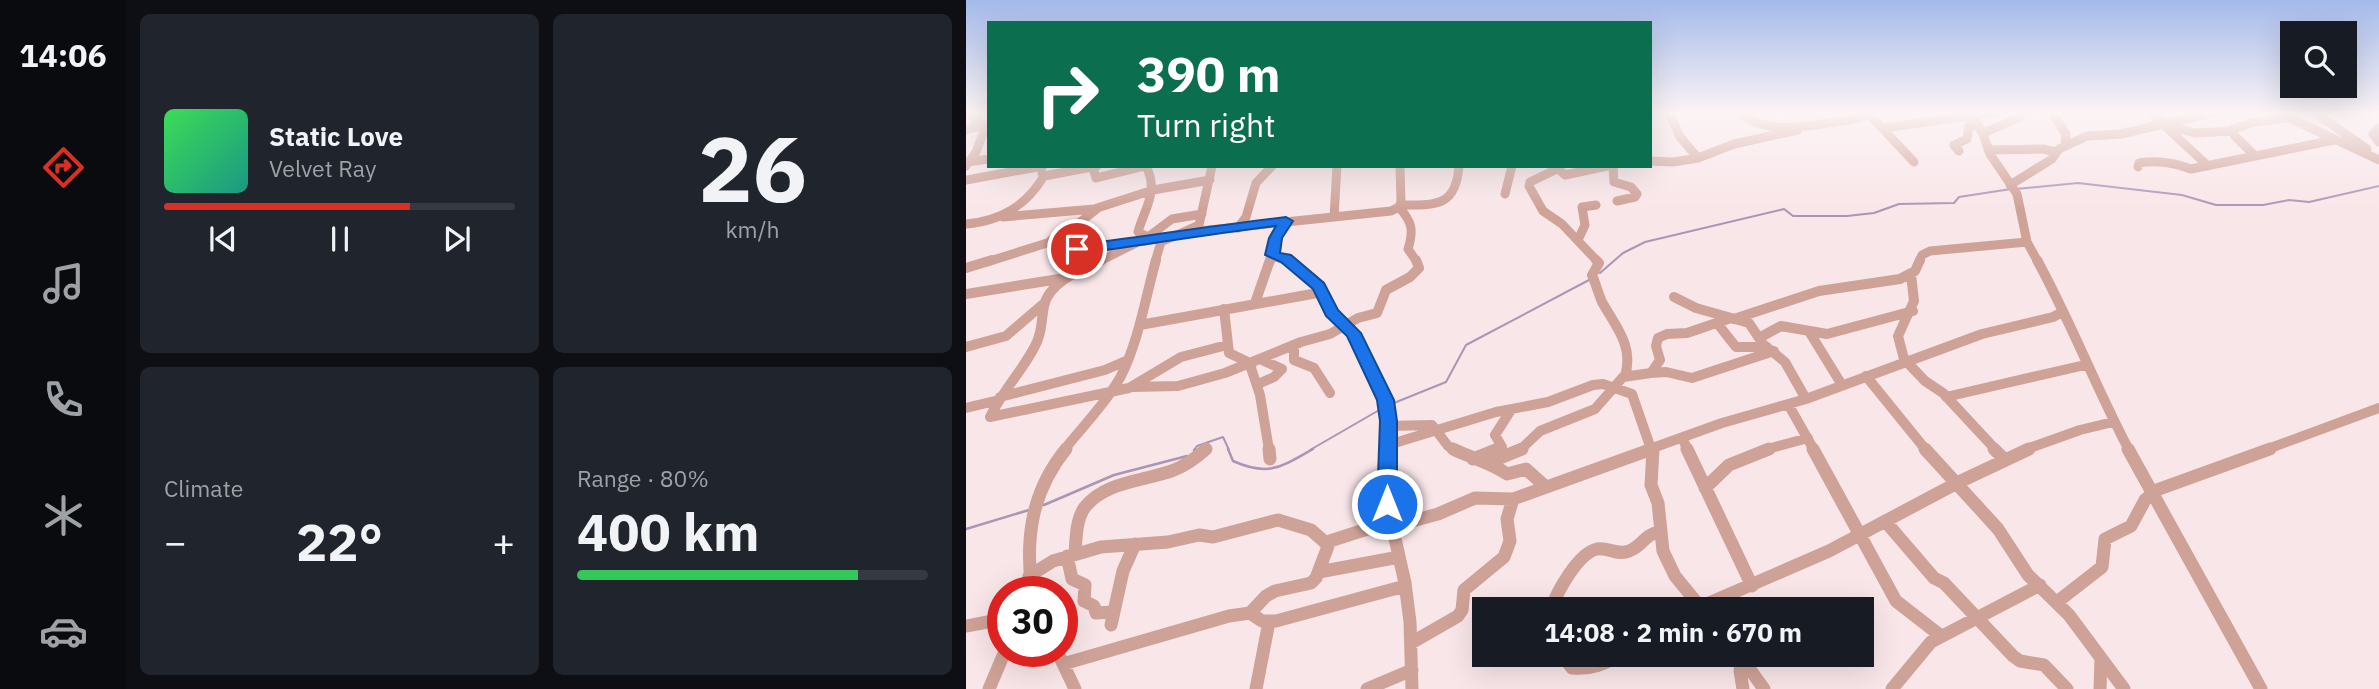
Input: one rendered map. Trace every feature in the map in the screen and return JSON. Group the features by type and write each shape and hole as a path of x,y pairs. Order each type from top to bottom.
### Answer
{"street":[{"path":"973,144 967,163 987,159"},
{"path":"1686,144 1698,158"},
{"path":"1652,161 1673,162 1698,158 1734,144"},
{"path":"1898,144 1914,162"},
{"path":"1956,144 1959,151"},
{"path":"1986,144 2012,188 2022,210 2027,242 2059,300 2061,317 2113,422 2261,689"},
{"path":"1997,144 2006,153"},
{"path":"2186,144 2208,166"},
{"path":"2244,144 2254,155"},
{"path":"2138,167 2139,163 2145,162 2179,164 2191,169 2228,164 2254,155 2312,144"},
{"path":"2344,144 2379,158"},
{"path":"2359,144 2379,158"},
{"path":"2012,188 2034,168 2052,159 2065,145"},
{"path":"1988,150 2006,153 2044,149 2056,152"},
{"path":"966,180 1078,168"},
{"path":"1095,168 1096,178 1138,168"},
{"path":"1147,168 1151,173 1153,201 1138,232 1147,238"},
{"path":"1187,232 1199,225 1212,168"},
{"path":"1237,228 1243,222 1256,183 1270,168"},
{"path":"1335,217 1337,168"},
{"path":"1042,305 1039,338 990,417 1114,389 1182,386 1255,363 1347,326 1363,316 1377,313 1386,290 1410,278 1419,268 1408,249 1412,236 1411,220 1399,206 1400,168"},
{"path":"1046,243 1064,242 1077,249 1147,238 1165,238 1187,232 1373,214 1399,206 1431,202 1452,194 1457,186 1459,168"},
{"path":"1505,194 1512,168"},
{"path":"1496,466 1500,458 1519,451 1540,431 1595,408 1625,376 1630,360 1620,329 1598,295 1592,275 1599,263 1562,224 1543,211 1529,186 1556,168 1565,175 1578,169"},
{"path":"1612,168 1614,182 1630,187 1637,194 1617,201"},
{"path":"1003,217 1029,200 1044,170"},
{"path":"966,224 1003,217 1098,208 1153,190 1210,180"},
{"path":"1577,240 1585,225 1583,207 1596,205"},
{"path":"968,270 1046,243 1080,223 1098,208"},
{"path":"966,348 1006,336 1070,276 1147,238 1172,219 1202,214"},
{"path":"1255,303 1272,255 1275,238 1286,221"},
{"path":"1029,576 1031,509 1041,487 1067,446 1114,389 1140,325 1159,247 1165,238"},
{"path":"1651,373 1660,360 1656,346 1658,338 1667,334 1687,333 1819,291 1900,279 1911,274 1922,256 1930,251 2027,242"},
{"path":"966,294 1070,276 1078,263 1077,249"},
{"path":"1272,255 1286,259 1323,292 1332,313 1354,333 1387,406 1385,494 1405,586 1411,643 1412,689"},
{"path":"1911,274 1915,292 1913,311 1898,336 1901,352 1925,381 1946,397 2003,458"},
{"path":"1140,325 1323,292"},
{"path":"1674,297 1696,309 1749,323 1790,369 1806,399"},
{"path":"1224,309 1230,356 1280,366 1282,369 1275,377 1258,384"},
{"path":"1625,376 1637,377 1666,372 1692,378 1767,345 1781,326 1810,333 1830,334 1913,311"},
{"path":"1250,613 1266,596 1311,583 1319,572 1327,544 1334,539 1438,514 1475,498 1513,499 1746,415 1806,399 1982,334 2061,317"},
{"path":"1717,323 1736,347 1767,345"},
{"path":"1810,333 1842,385"},
{"path":"1132,387 1181,357 1227,345"},
{"path":"1294,347 1294,360 1314,368 1330,393"},
{"path":"966,408 1105,370 1128,360"},
{"path":"1255,363 1262,415 1270,442 1270,459"},
{"path":"1946,397 2085,365"},
{"path":"1866,376 1931,456 1998,529 2028,575 2057,602 2124,689"},
{"path":"1388,445 1548,402 1600,384 1632,394 1652,449 1651,485 1658,503 1669,566 1693,597"},
{"path":"1788,404 1902,609 1941,636"},
{"path":"2057,602 2100,569 2105,539 2131,526 2145,500 2152,493 2204,475 2311,431 2379,408"},
{"path":"1472,459 1502,447 1495,435 1511,410"},
{"path":"1726,597 1860,535 2003,458 2062,434 2113,422"},
{"path":"1388,426 1429,424 1437,430 1446,445 1472,459 1496,466 1507,474 1525,469 1546,487"},
{"path":"1682,438 1735,545 1752,586"},
{"path":"1705,488 1728,465 1777,445 1808,438"},
{"path":"1135,544 1124,571 1112,619 1099,615 1094,606 1084,601 1085,586 1072,579 1071,555 1082,515 1091,501 1128,482 1154,478 1177,469 1196,459 1206,449"},
{"path":"1411,643 1426,632 1457,617 1463,607 1461,595 1464,590 1504,557 1510,541 1507,519 1513,499"},
{"path":"1029,576 1047,564 1101,547 1168,542 1199,535 1213,537 1278,520 1311,530 1327,544"},
{"path":"1885,521 1934,578 1944,583 2013,656 2020,661 2037,663 2051,669 2067,689"},
{"path":"1557,597 1571,570 1592,551 1603,549 1626,553 1646,534 1661,531"},
{"path":"1319,572 1399,557"},
{"path":"1892,689 1924,648 1941,636 2040,585"},
{"path":"1078,654 1229,616 1250,613 1269,622 1405,586"},
{"path":"966,626 987,622"},
{"path":"1256,689 1269,622"},
{"path":"2099,689 2101,658"},
{"path":"989,689 998,667"},
{"path":"1064,667 1075,689"},
{"path":"1571,667 1592,667"},
{"path":"1740,667 1742,689"},
{"path":"1749,667 1764,689"},
{"path":"1367,689 1412,670"}],"waterway":[{"path":"2016,189 2078,183 2182,195 2216,205 2263,205 2289,200 2309,202 2379,186"},
{"path":"1600,273 1623,253 1645,242 1784,209 1793,216 1847,216 1874,213 1899,204 1954,203 1959,197 2011,189"},
{"path":"1389,405 1446,382 1466,345 1589,280"},
{"path":"1310,450 1381,409"},
{"path":"1194,450 1197,446 1223,437 1229,450"},
{"path":"1228,449 1233,461 1266,469 1283,465 1313,449"},
{"path":"1044,505 1114,475 1187,456"},
{"path":"966,529 1029,510"}],"route":[{"path":"1077,249 1165,238 1187,232 1286,221 1275,238 1272,255 1283,257 1319,286 1332,313 1354,333 1385,400 1389,446 1385,488 1387,504"}]}
